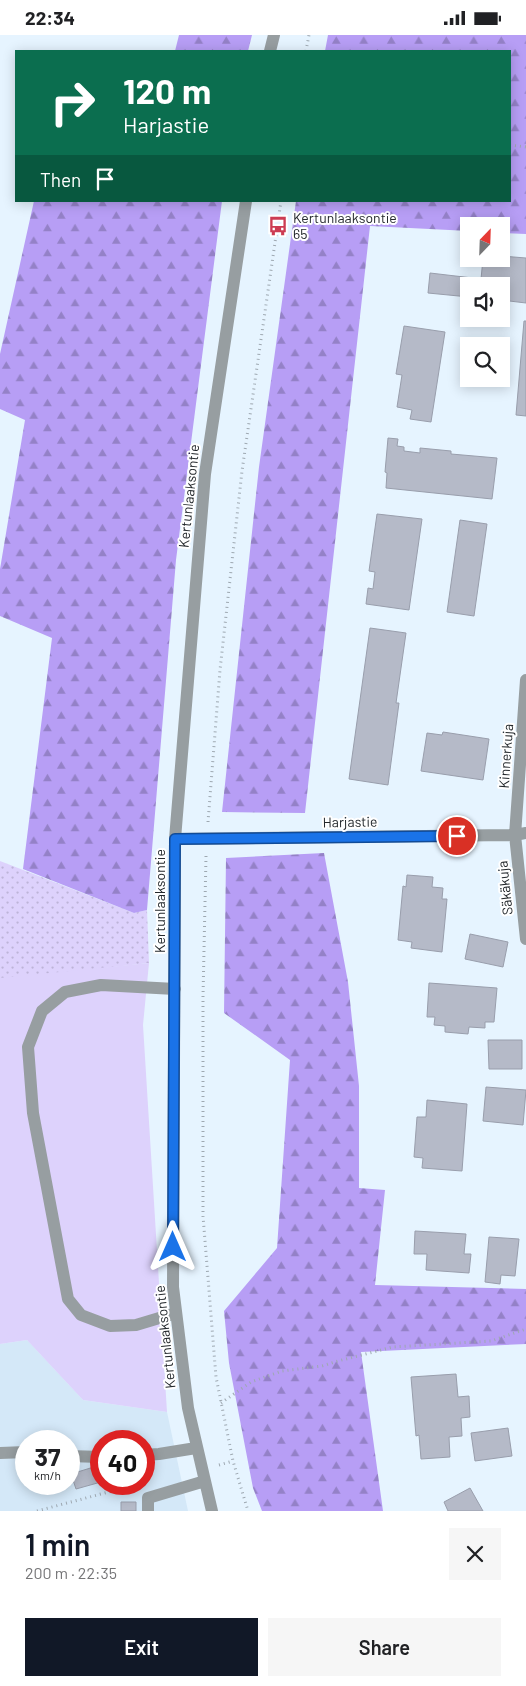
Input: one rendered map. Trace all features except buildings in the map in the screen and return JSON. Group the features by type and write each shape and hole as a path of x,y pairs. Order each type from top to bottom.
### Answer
{"street":[{"path":"270,50 274,35"},
{"name":"Kertunlaaksontie","path":"212,1511 188,1408 173,1287 175,839 205,474 246,202"},
{"name":"Kinnerkuja","path":"520,834 526,679"},
{"name":"Harjastie","path":"175,839 520,834"},
{"name":"Säkäkuja","path":"520,834 526,939"},
{"path":"175,989 101,985 65,992 42,1011 28,1047 33,1113 68,1299 81,1315 110,1326 136,1325 176,1313"},
{"path":"155,1454 196,1447"},
{"path":"0,1453 15,1452"},
{"path":"148,1511 148,1497 205,1481"}],"path":[{"path":"306,50 309,35"},
{"path":"511,145 526,147"},
{"path":"221,1403 242,1390 250,1382 282,1371 322,1366 393,1347 491,1341 526,1329"},
{"path":"37,1511 97,1495"}],"shaded area":[{"path":"0,861 134,913 147,910 149,963 0,980"},
{"path":"149,963 143,1025 167,1412 83,1400 27,1340 0,1344 0,978"},
{"path":"27,1340 83,1400 167,1412 188,1511 0,1511 0,1344"}],"green space":[{"path":"179,35 252,35 248,50 175,50"},
{"path":"328,35 526,35 526,234 510,233 510,217 460,217 460,231 370,226 305,813 222,812 259,467 296,202 511,202 511,50 325,50"},
{"path":"34,202 222,202 176,560 147,910 134,913 23,869 52,638 0,616 0,569 25,420 0,409 0,354"},
{"path":"324,853 348,982 359,1086 359,1188 385,1190 375,1285 526,1289 526,1344 361,1352 383,1511 262,1511 253,1488 229,1363 224,1311 277,1248 290,1060 224,1013 226,858"}],"place":[{"name":"Kertunlaaksontie 65","path":"278,226"}],"route":[{"path":"173,1247 175,839 457,836"}]}
